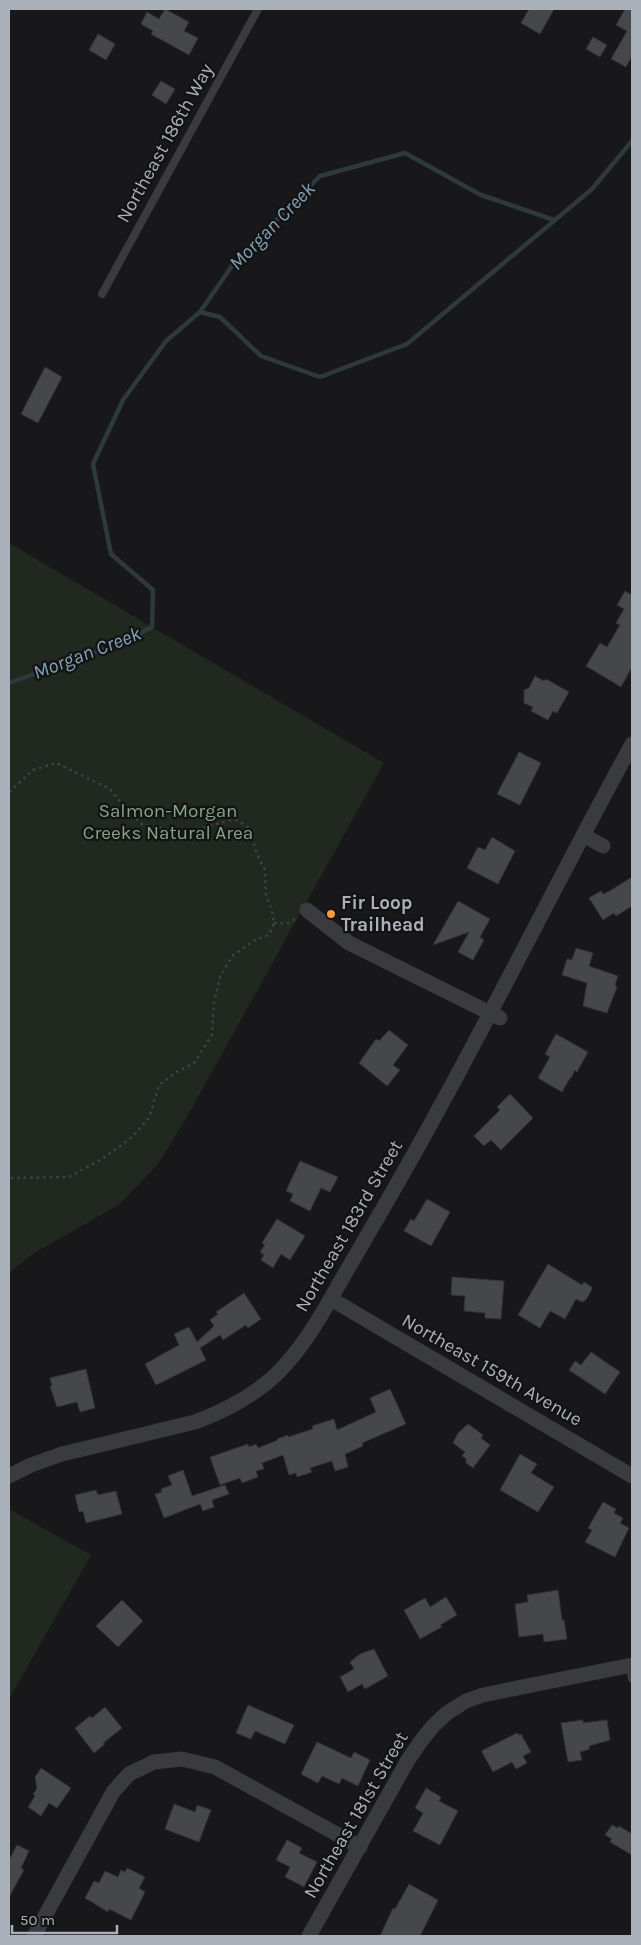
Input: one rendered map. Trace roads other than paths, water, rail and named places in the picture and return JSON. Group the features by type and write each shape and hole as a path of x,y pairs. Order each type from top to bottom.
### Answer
{"street":[{"name":"Northeast 183rd Street","path":"9,1476 45,1459 195,1422 234,1405 264,1385 287,1363 305,1341 331,1299 495,1015 582,835 632,744"},
{"path":"582,835 603,846"},
{"path":"307,910 349,943 495,1015"},
{"name":"Northeast 159th Avenue","path":"331,1299 632,1476"},
{"name":"Northeast 181st Street","path":"309,1936 408,1760 433,1726 447,1713 466,1701 483,1695 632,1670"},
{"path":"34,1936 113,1792 128,1774 154,1762 182,1759 215,1767 360,1847"}],"lane":[{"name":"Northeast 186th Way","path":"102,294 258,9"}],"waterway":[{"name":"Morgan Creek","path":"9,683 121,643 152,627 153,590 111,554 93,464 123,400 166,341 200,312 220,317 261,356 320,377 407,344 592,189 632,141"},
{"name":"Morgan Creek","path":"200,312 234,263 320,176 405,153 481,195 554,220"}],"place":[{"name":"Fir Loop Trailhead","path":"331,914"}],"park label":[{"name":"Salmon-Morgan Creeks Natural Area","path":"168,822"}]}
